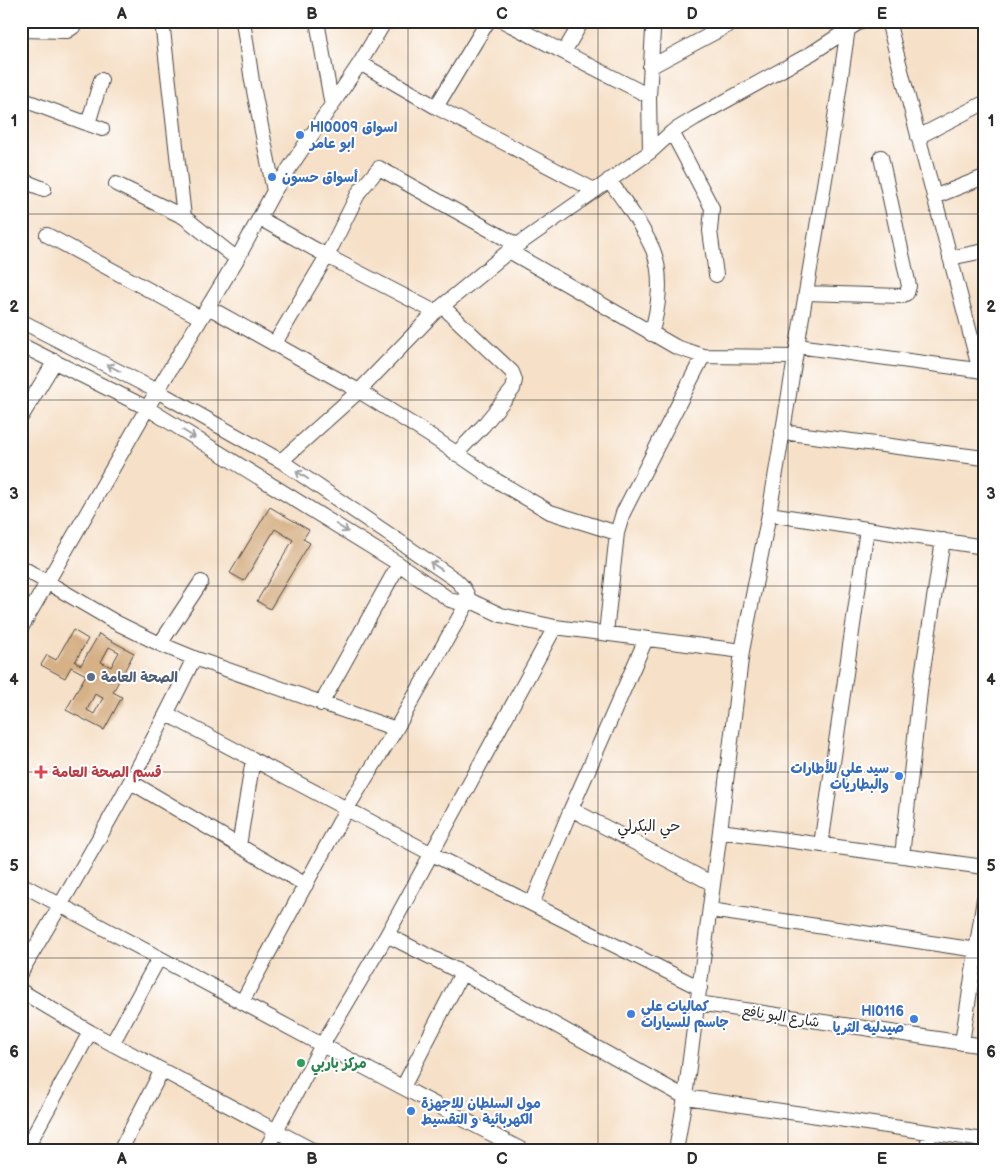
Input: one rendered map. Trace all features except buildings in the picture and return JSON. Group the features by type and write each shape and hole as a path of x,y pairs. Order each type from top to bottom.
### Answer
{"street":[{"path":"21,30 67,31 76,21"},
{"path":"162,21 184,217"},
{"path":"243,21 252,82 274,191"},
{"path":"317,21 332,106"},
{"path":"21,628 147,408 237,259 274,191 332,106 385,21"},
{"path":"436,107 488,21"},
{"path":"503,21 649,96"},
{"path":"564,52 582,21"},
{"path":"650,152 650,67 656,21"},
{"path":"650,67 736,21"},
{"path":"281,461 359,391 438,309 513,248 650,152 672,132 812,53 849,25 861,21"},
{"path":"275,343 327,256 359,192 379,168 676,348 703,356 796,351 982,371 950,258 888,21"},
{"path":"676,1151 700,988 742,651 796,351 849,25"},
{"path":"360,63 436,107 594,190"},
{"path":"88,124 101,80"},
{"path":"21,99 102,129"},
{"path":"918,137 984,104"},
{"path":"672,132 712,208 710,230 716,275"},
{"path":"806,292 901,296 907,293 909,286 882,157"},
{"path":"934,197 984,177"},
{"path":"21,180 44,189"},
{"path":"610,180 629,206 653,250 657,268 658,292 657,312 651,334"},
{"path":"116,184 184,217 237,259"},
{"path":"259,218 327,256 438,309 512,372 514,380 513,389 483,426 456,454"},
{"path":"47,235 204,312 275,343 359,391 497,481 550,512 617,533"},
{"path":"950,258 984,251"},
{"path":"21,321 157,391 281,461 456,580 465,588 469,600 396,729 347,808 242,1002"},
{"path":"21,345 147,408 400,564 450,600 457,602 469,600 501,615 555,627 606,632 646,640 742,651"},
{"path":"606,632 617,533 623,513 703,356"},
{"path":"21,417 55,361"},
{"path":"782,432 984,458"},
{"path":"768,514 984,547"},
{"path":"821,845 867,529"},
{"path":"902,856 921,682 943,540"},
{"path":"321,704 400,564"},
{"path":"21,567 117,623 160,644 321,704 396,729"},
{"path":"160,644 201,582"},
{"path":"265,1151 322,1045 432,854 555,627"},
{"path":"532,904 571,809 646,640"},
{"path":"21,972 131,782 194,658"},
{"path":"167,714 432,854 700,988"},
{"path":"239,846 253,759"},
{"path":"131,782 306,885"},
{"path":"571,809 713,884"},
{"path":"720,831 984,867"},
{"path":"21,884 524,1151"},
{"path":"962,1043 980,951 984,900"},
{"path":"710,910 980,951"},
{"path":"387,935 462,974 685,1097 984,1140"},
{"path":"112,1044 158,958"},
{"path":"404,1087 462,974"},
{"path":"21,991 90,1032 314,1151"},
{"name":"شارع البو نافع","path":"698,1003 984,1046"},
{"path":"25,1151 90,1032"},
{"path":"120,1151 162,1070"},
{"path":"927,1151 929,1133"}],"place":[{"name":"Hl0009 اسواق ابو عامر","path":"300,135"},
{"name":"أسواق حسون","path":"272,177"},
{"name":"الصحة العامة","path":"91,677"},
{"name":"قسم الصحة العامة","path":"41,772"},
{"name":"سيد علي للأطارات والبطاريات","path":"899,776"},
{"name":"كماليات علي جاسم للسيارات","path":"631,1014"},
{"name":"Hl0116 صيدليه الثريا","path":"914,1019"},
{"name":"مركز باربي","path":"301,1063"},
{"name":"مول السلطان للاجهزة الكهربائية و التقسيط","path":"411,1111"}],"district":[{"name":"حي البكرلي","path":"649,826"}]}
